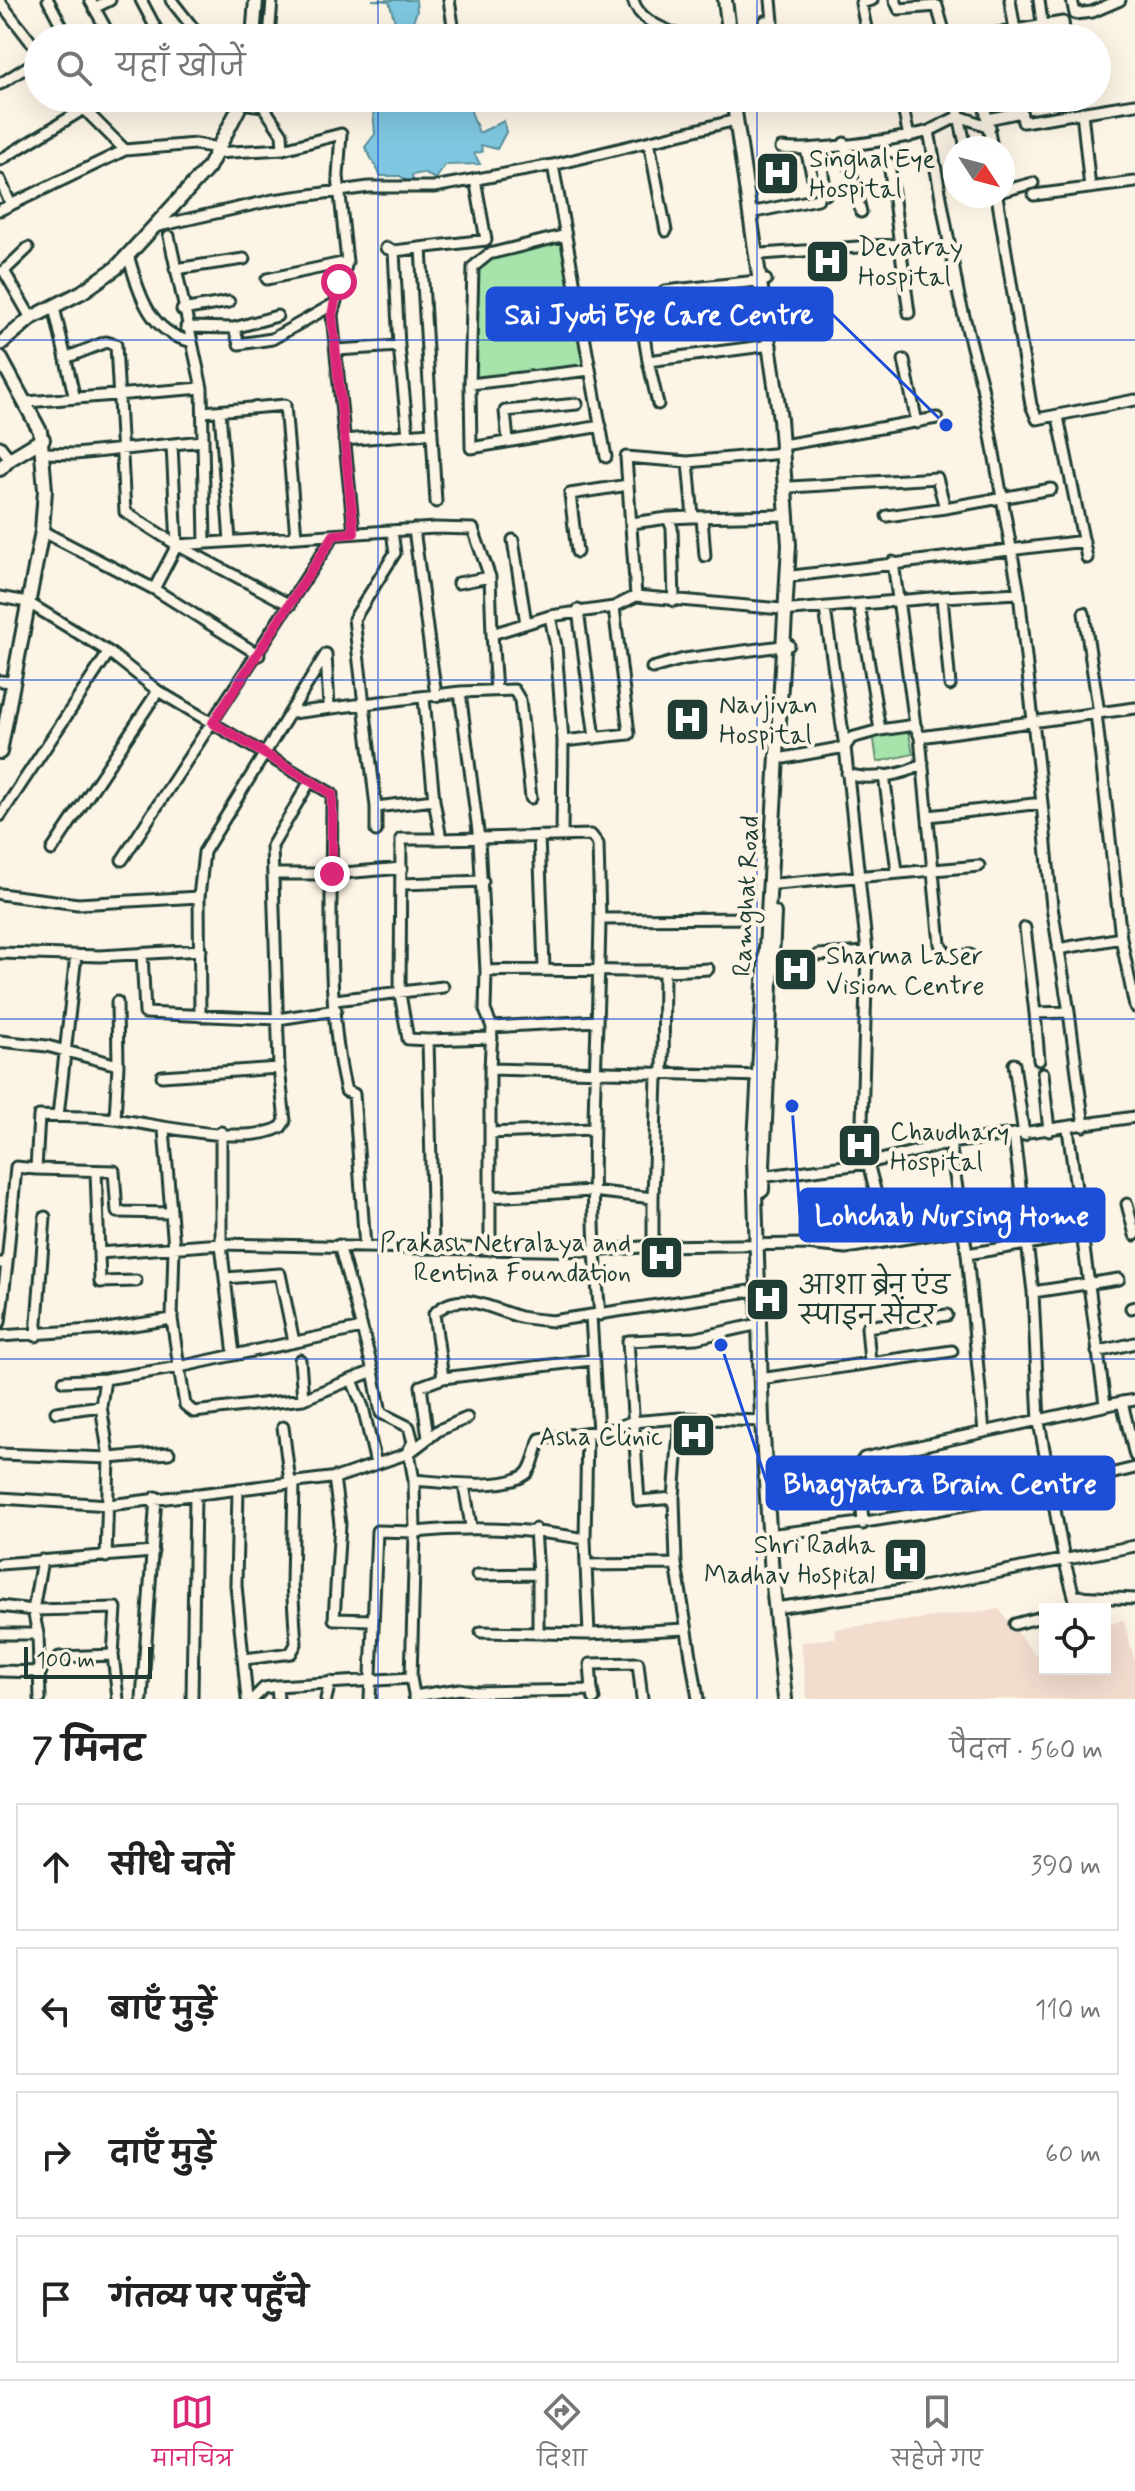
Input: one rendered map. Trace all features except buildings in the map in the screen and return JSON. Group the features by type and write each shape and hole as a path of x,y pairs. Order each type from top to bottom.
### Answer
{"main road":[{"path":"254,24 256,0"},
{"path":"717,0 720,24"},
{"path":"725,0 728,24"},
{"path":"0,342 31,318 82,292 128,255 208,168 237,112"},
{"name":"Ramghat Road","path":"735,112 762,254 762,280 791,487 793,576 766,918 758,1178 762,1421 772,1575 785,1699"},
{"name":"Ramghat Road","path":"741,112 745,162 785,447 790,609"},
{"path":"0,357 27,402 44,446 42,531 0,752"},
{"path":"0,469 10,459 44,446"},
{"name":"Ramghat Road","path":"762,1076 784,758 786,646"},
{"name":"Ramghat Road","path":"760,1289 776,1534 792,1699"}],"street":[{"path":"48,0 61,24"},
{"path":"103,24 92,4 110,0"},
{"path":"141,0 154,24"},
{"path":"171,0 190,24"},
{"path":"270,24 272,0"},
{"path":"449,0 453,24"},
{"path":"633,0 637,11 656,24"},
{"path":"766,24 765,21 773,21 771,0"},
{"path":"865,24 861,3 872,0"},
{"path":"895,0 899,9 937,6 942,24"},
{"path":"1010,0 1010,24"},
{"path":"1039,0 1044,24"},
{"path":"1072,0 1075,14 1092,12 1120,0"},
{"path":"0,2 24,33"},
{"path":"0,84 24,69"},
{"path":"1111,108 1135,104"},
{"path":"0,160 74,112"},
{"path":"87,112 125,150"},
{"path":"267,112 282,134 283,149"},
{"path":"904,112 909,137"},
{"path":"958,112 963,136"},
{"path":"986,112 991,136"},
{"path":"781,148 806,150 909,137 959,116 989,123 1021,112 1023,122 1082,112 1090,188"},
{"path":"154,227 273,200 369,187 434,187 553,165 736,120"},
{"path":"929,131 959,297 982,386 1019,593 1058,949 1084,1126"},
{"path":"0,210 125,150 195,144 217,150 283,149 341,134 341,191 347,262 332,305 354,533"},
{"path":"649,142 666,231"},
{"path":"844,143 861,212"},
{"path":"755,212 822,197 819,148"},
{"path":"806,150 813,178"},
{"path":"889,163 909,313"},
{"path":"553,165 606,457"},
{"path":"408,435 390,249 486,240 475,179"},
{"path":"0,180 11,205"},
{"path":"1034,195 1135,182"},
{"path":"1015,188 1033,183"},
{"path":"999,208 1031,405 1037,419 1135,400"},
{"path":"566,235 489,254 473,267 471,448 601,426"},
{"path":"169,236 182,310 202,388 205,543"},
{"path":"762,254 899,244"},
{"path":"28,248 4,271 31,318"},
{"path":"421,248 436,502"},
{"path":"128,255 140,295 156,324 172,337 189,341"},
{"path":"175,269 244,259"},
{"path":"267,279 347,262"},
{"path":"665,291 762,280"},
{"path":"182,310 229,302"},
{"path":"234,328 239,344 272,339 332,305"},
{"path":"54,307 68,357 74,395"},
{"path":"640,311 658,404"},
{"path":"186,327 234,328 277,316"},
{"path":"68,357 112,342 118,353 119,450 125,512 177,545 290,605"},
{"path":"648,361 771,345"},
{"path":"337,350 399,346"},
{"path":"904,360 917,423"},
{"path":"470,384 590,370"},
{"path":"27,402 74,395 202,388"},
{"path":"508,441 505,411 577,404"},
{"path":"203,412 285,405 296,537"},
{"path":"220,411 230,541"},
{"path":"1058,417 1087,558"},
{"path":"636,596 626,457 688,462 937,418"},
{"path":"344,440 430,433"},
{"path":"44,446 119,450 203,441"},
{"path":"154,589 177,545 172,445"},
{"path":"0,446 10,459"},
{"path":"688,462 705,556"},
{"path":"791,487 937,478 945,508"},
{"path":"577,552 570,494 628,485"},
{"path":"887,516 1051,489"},
{"path":"632,523 668,518 787,515"},
{"path":"668,518 672,528 674,601"},
{"path":"177,545 414,529 473,529 490,577 496,690"},
{"path":"414,529 436,696"},
{"path":"42,531 154,589 259,655"},
{"path":"376,831 376,807 361,707 354,619 395,553 392,531"},
{"path":"122,860 259,655 334,535"},
{"path":"513,540 526,623"},
{"path":"793,576 1084,541"},
{"path":"893,562 915,725 920,737 943,954 970,955"},
{"path":"458,583 490,577"},
{"path":"492,634 550,616 614,607 636,596 790,609 825,609 1019,593"},
{"path":"0,597 27,602 109,652 158,691 332,794 336,1005 342,1074 346,1091 354,1094 365,1247"},
{"path":"942,597 950,685"},
{"path":"859,605 880,730"},
{"path":"563,741 629,734 614,607"},
{"path":"825,609 845,747 867,952 861,1084 868,1163 888,1240"},
{"path":"578,610 595,738"},
{"path":"1084,613 1121,938 1135,1007"},
{"path":"550,616 556,646 563,741 562,835"},
{"path":"652,668 684,659 786,646"},
{"path":"0,816 109,652"},
{"path":"200,1016 199,897 204,852 326,654 329,707"},
{"path":"0,681 15,682"},
{"path":"292,713 329,707 361,707 460,692 514,690 519,695 531,798"},
{"path":"52,850 158,691"},
{"path":"460,692 483,881 485,1010 492,1032 490,1250"},
{"path":"424,699 441,839"},
{"path":"920,737 1135,708"},
{"path":"784,758 845,747 851,738 915,725"},
{"path":"847,773 854,776 884,775 917,769 923,763"},
{"path":"884,775 897,871"},
{"path":"36,1169 39,1116 115,1119 164,1130 258,1134 281,1127 285,1121 279,1068 272,846 310,781"},
{"path":"376,807 434,800"},
{"path":"929,816 1042,803"},
{"path":"596,1021 428,1040 408,1039 400,994 401,839 591,835 598,844 597,1072 592,1129 596,1316 591,1360 598,1432"},
{"path":"539,836 544,968"},
{"path":"776,884 979,866"},
{"path":"274,874 332,874 402,868"},
{"path":"403,884 483,881"},
{"path":"0,894 78,904 199,897"},
{"path":"600,919 766,918"},
{"path":"1025,928 1039,1060"},
{"path":"1058,949 1121,938"},
{"path":"0,953 76,955 201,950"},
{"path":"818,955 867,952"},
{"path":"142,953 145,1013 278,1019 336,1005 443,987"},
{"path":"58,1116 76,955"},
{"path":"486,971 544,968 664,972 708,969"},
{"path":"653,1246 657,1077 663,1072 664,972"},
{"path":"115,1119 117,1002"},
{"path":"1035,1013 1069,1012"},
{"path":"428,1040 433,1248"},
{"path":"0,1041 67,1051 118,1065"},
{"path":"1014,1064 1026,1244 1033,1292 1039,1422 1064,1559 1076,1603"},
{"path":"162,1076 279,1068"},
{"path":"490,1069 762,1076"},
{"path":"1043,1073 1049,1131"},
{"path":"758,1178 868,1163 950,1143 1068,1129 1135,1117"},
{"path":"490,1133 592,1129"},
{"path":"1068,1129 1105,1404"},
{"path":"164,1130 174,1247 172,1319 185,1405 194,1412 303,1399 373,1371"},
{"path":"221,1132 221,1244 234,1355"},
{"path":"950,1143 967,1254 984,1432"},
{"path":"0,1322 3,1263 16,1167 114,1171 117,1212 171,1213"},
{"path":"96,1171 100,1282 136,1281"},
{"path":"490,1197 592,1191 653,1198"},
{"path":"1127,1204 1135,1235"},
{"path":"36,1336 45,1217"},
{"path":"99,1253 221,1244 593,1251 653,1246 846,1248 964,1229"},
{"path":"967,1254 1080,1235"},
{"path":"339,1245 373,1371 381,1413 409,1427 413,1442 407,1453 414,1480 411,1678 414,1698 460,1689 475,1696 593,1694 590,1664 638,1663 642,1699"},
{"path":"226,1278 280,1274 294,1342"},
{"path":"1033,1292 1119,1279"},
{"path":"443,1378 434,1314 438,1309 481,1301 518,1316 552,1321 760,1289"},
{"path":"870,1362 867,1327 947,1315"},
{"path":"0,1336 36,1336 172,1319"},
{"path":"674,1498 639,1501 631,1422 628,1341 696,1338 759,1324"},
{"path":"64,1381 105,1379 179,1367 362,1328"},
{"path":"1097,1352 1135,1343"},
{"path":"767,1378 952,1351"},
{"path":"300,1360 303,1399"},
{"path":"428,1438 421,1386 443,1378 591,1360"},
{"path":"105,1379 101,1406 109,1458 106,1557"},
{"path":"352,1380 363,1407 376,1464"},
{"path":"863,1524 859,1465 864,1458 1135,1400"},
{"path":"1122,1402 1135,1456"},
{"path":"56,1412 101,1406"},
{"path":"0,1498 109,1505 334,1477 407,1453 467,1418"},
{"path":"414,1480 464,1485 514,1479 531,1467 540,1439 598,1432 631,1422 680,1418 762,1421"},
{"path":"680,1418 674,1498 676,1564 698,1699"},
{"path":"245,1659 291,1653 296,1644 292,1584 292,1482 283,1427"},
{"path":"587,1433 585,1539 589,1634"},
{"path":"0,1454 109,1458 169,1453"},
{"path":"776,1534 863,1524 1051,1489 1135,1468"},
{"path":"334,1477 340,1524 334,1619 373,1620"},
{"path":"464,1485 471,1526"},
{"path":"238,1489 236,1585 250,1699"},
{"path":"192,1699 195,1494"},
{"path":"142,1699 156,1497"},
{"path":"370,1699 377,1531 415,1532 471,1526 535,1529 585,1539"},
{"path":"535,1529 538,1631"},
{"path":"782,1607 917,1588 1135,1546"},
{"path":"0,1564 153,1552"},
{"path":"40,1699 41,1672 33,1610 42,1560"},
{"path":"586,1565 676,1564"},
{"path":"477,1575 538,1574"},
{"path":"1075,1596 1135,1600"},
{"path":"0,1606 33,1610 116,1608 113,1655 118,1699"},
{"path":"1015,1624 1039,1618"},
{"path":"481,1632 589,1634 686,1629"},
{"path":"0,1634 38,1634"},
{"path":"59,1657 113,1655"},
{"path":"0,1671 41,1672"},
{"path":"250,1699 264,1688 277,1686 411,1678"},
{"path":"326,1699 330,1682"},
{"path":"277,1686 278,1699"},
{"path":"264,1688 278,1699"}],"shaded area":[{"path":"999,1609 1035,1655 1039,1654 1039,1675 1111,1675 1111,1624 1123,1619 1135,1661 1135,1699 807,1699 801,1642 835,1638 835,1629"}],"green space":[{"path":"566,235 590,370 470,384 473,273 489,254"},
{"path":"908,729 913,754 877,762 873,732"}],"water":[{"path":"372,0 416,0 417,11 412,24 396,24 389,1"},
{"path":"373,112 471,112 479,133 504,121 506,132 497,149 481,145 482,152 474,153 480,164 445,165 436,179 423,173 412,175 413,182 409,183 400,176 381,176 365,147 375,134"}],"place":[{"name":"Singhal Eye Hospital","path":"778,173"},
{"name":"Devatray Hospital","path":"827,261"},
{"name":"Sai Jyoti Eye Care Centre","path":"946,425"},
{"name":"Navjivan Hospital","path":"688,719"},
{"name":"Sharma Laser Vision Centre","path":"795,970"},
{"name":"Lohchab Nursing Home","path":"792,1106"},
{"name":"Chaudhary Hospital","path":"859,1146"},
{"name":"Prakash Netralaya and Rentina Foundation","path":"662,1257"},
{"name":"आशा ब्रेन एंड स्पाइन सेंटर","path":"768,1300"},
{"name":"Bhagyatara Brain Centre","path":"721,1345"},
{"name":"Asha Clinic","path":"694,1436"},
{"name":"Shri Radha Madhav Hospital","path":"906,1559"}],"route":[{"path":"332,874 332,794 213,723 334,535 354,533 332,315 339,282"}]}
